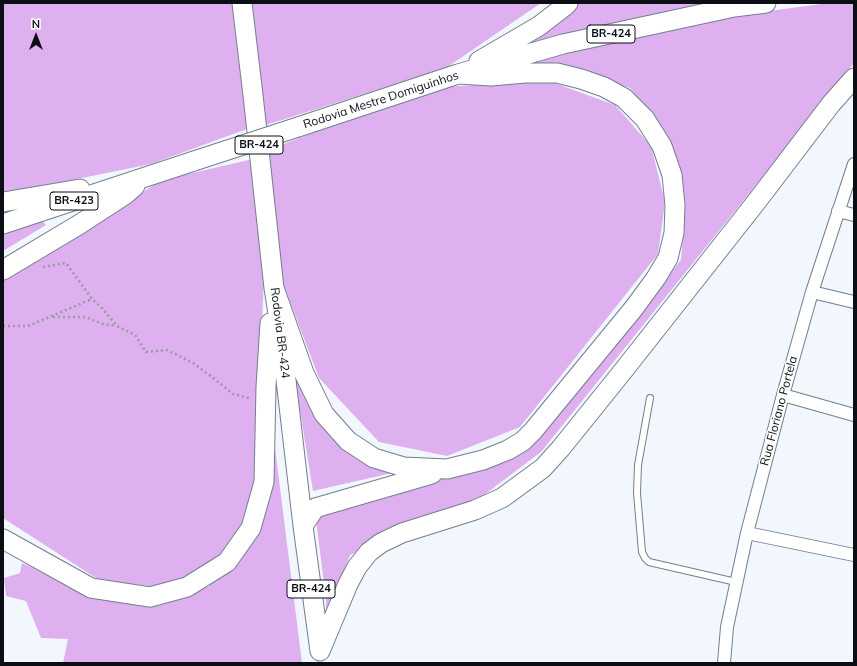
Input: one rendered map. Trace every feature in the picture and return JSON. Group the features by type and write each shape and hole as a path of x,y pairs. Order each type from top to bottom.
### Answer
{"main road":[{"name":"Rodovia BR-424","path":"242,3 302,526 320,657"},
{"path":"458,74 539,26 568,3"},
{"name":"Rodovia Mestre Domiguinhos","path":"3,224 458,74 563,44 734,7 766,3"},
{"path":"302,526 315,508 447,469 483,460 508,450 523,441 533,431 634,308 656,278 668,258 674,233 675,205 672,175 662,146 645,119 624,98 604,87 557,73 525,73 491,76 458,74"},
{"path":"320,657 348,584 357,567 369,552 381,543 402,533 475,510 502,498 543,468 757,201 831,104 854,78"},
{"path":"3,202 144,177"},
{"path":"3,270 80,224 126,194 144,177"},
{"path":"3,539 91,588 150,597 187,587 227,562 251,528 264,482 269,335 274,288"},
{"path":"274,288 304,373 324,414 348,441 374,458 404,467 447,469"}],"street":[{"name":"Rua Floriano Portela","path":"724,663 727,627 747,533 812,292 854,164"},
{"path":"838,211 854,215"},
{"path":"812,292 854,302"},
{"path":"783,395 854,416"},
{"path":"747,533 854,555"}],"lane":[{"path":"650,398 638,466 642,552 649,562 736,582"}],"path":[{"path":"34,252 36,268 66,262 92,299 102,308 117,326"},
{"path":"3,326 28,326 92,299"},
{"path":"51,317 85,317 103,324 117,326 135,334 146,352 167,350 193,363 212,376 233,394 266,401"}],"shaded area":[{"path":"3,3 232,3 247,129 151,164 3,194"},
{"path":"251,3 541,3 446,68 266,125"},
{"path":"575,3 713,3 506,52"},
{"path":"829,3 854,3 854,63 541,452 476,501 350,555 326,618 326,599 315,512 528,447 681,260 685,206 668,137 630,88 554,63 499,67 739,15"},
{"path":"546,80 615,105 651,146 665,202 658,254 520,427 447,456 379,442 319,378 280,275 268,150 430,88"},
{"path":"253,159 264,277 255,476 244,521 219,557 187,578 150,586 99,580 3,518 3,279 162,180"},
{"path":"42,220 46,225 3,251 3,232"},
{"path":"288,336 308,391 368,455 414,468 313,491"},
{"path":"273,432 302,663 63,663 68,639 41,638 26,601 6,596 4,578 20,573 22,563 68,582 149,602 208,587 246,551"}]}
